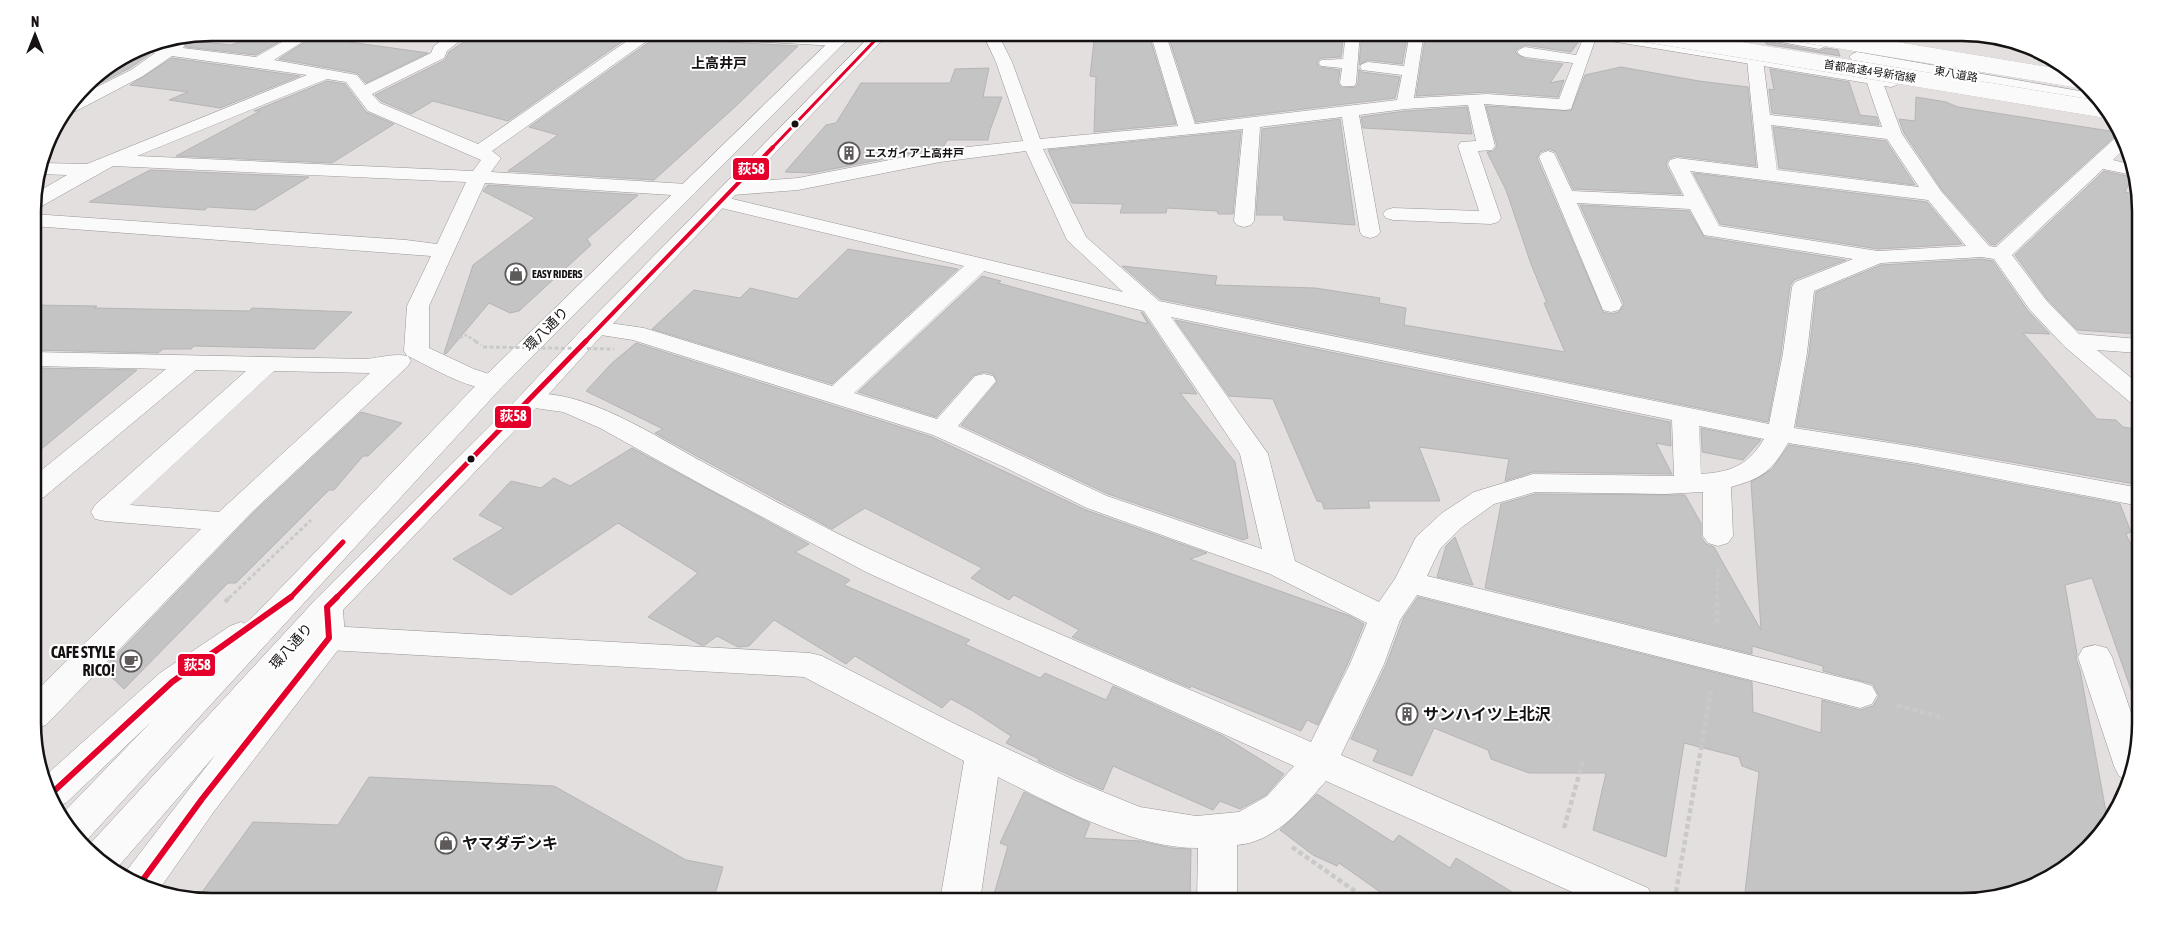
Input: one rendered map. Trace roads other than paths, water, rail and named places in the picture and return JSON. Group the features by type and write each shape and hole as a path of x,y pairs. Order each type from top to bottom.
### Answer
{"main road":[{"path":"1160,41 1188,130"},
{"path":"1348,83 1352,41"},
{"path":"1406,104 1415,41"},
{"path":"726,196 940,156 1252,123 1406,104 1475,100 1565,105 1582,60 1585,41"},
{"path":"1637,41 2103,117"},
{"name":"首都高速4号新宿線","path":"1689,41 2097,109"},
{"path":"1695,41 1908,66"},
{"name":"東八道路","path":"1751,41 2087,97"},
{"name":"東八道路","path":"1802,41 2077,87"},
{"name":"首都高速4号新宿線","path":"1843,41 2067,78"},
{"path":"1911,41 2057,71"},
{"path":"259,62 294,42"},
{"path":"362,93 439,55 439,49 450,42"},
{"path":"480,151 636,42"},
{"name":"環八通り","path":"76,826 492,383 838,42"},
{"name":"環八通り","path":"104,855 328,622 596,328 875,42"},
{"path":"994,42 1004,62 1032,140 1032,145 1077,240 1152,306 1254,454 1281,567"},
{"path":"89,93 137,73 177,45"},
{"path":"41,708 226,522 405,358 418,340 418,306 478,176 492,158 480,151 374,107 351,78 259,62 159,50"},
{"path":"1525,52 1582,60"},
{"path":"1755,60 1768,176"},
{"path":"1327,63 1351,64"},
{"path":"1368,67 1410,71"},
{"path":"42,197 112,160 324,74"},
{"path":"1874,80 1893,134 1934,195 1991,252 2072,341 2132,391"},
{"path":"1393,214 1492,218 1467,146 1486,146 1475,100"},
{"path":"1350,111 1370,232"},
{"path":"1762,119 1893,134"},
{"path":"1244,221 1252,123"},
{"path":"1934,195 1677,164 1711,230 1878,257 1991,252 2118,145"},
{"path":"1548,157 1611,305"},
{"path":"112,160 478,176 687,190"},
{"path":"2099,162 2126,169"},
{"path":"47,169 91,170"},
{"path":"726,196 742,206 1152,306 1685,416 1780,434 1916,455 2132,496"},
{"path":"1564,196 1697,203"},
{"path":"42,221 406,246 444,251"},
{"path":"144,879 328,622 810,665 983,754 1063,792 1137,823 1196,832 1245,828 1280,807 1319,763 1367,664 1385,618 1409,582 1427,544 1452,520 1484,498 1533,483 1688,484 1717,482 1746,474 1766,460 1780,434 1795,353 1803,287 1878,257"},
{"path":"838,395 979,264"},
{"path":"596,328 636,333 942,429 1016,462 1097,502 1281,567 1385,618"},
{"path":"2072,341 2132,345"},
{"path":"42,359 366,366 405,358 492,383"},
{"path":"41,485 190,362"},
{"path":"226,522 105,512 268,364"},
{"path":"942,429 984,381"},
{"path":"529,401 568,404 609,422 716,481 879,566 1614,892"},
{"path":"1685,416 1688,484"},
{"path":"1717,482 1718,536"},
{"path":"1409,582 1860,695"},
{"path":"55,790 172,682 288,601"},
{"path":"2095,657 2128,755"},
{"path":"961,893 983,754"},
{"path":"1217,892 1218,830"}],"place":[{"name":"エスガイア上高井戸","path":"849,153"},
{"name":"EASY RIDERS","path":"516,274"},
{"name":"CAFE STYLE RICO!","path":"131,661"},
{"name":"サンハイツ上北沢","path":"1407,714"},
{"name":"ヤマダデンキ","path":"446,843"}],"district":[{"name":"上高井戸","path":"719,63"}]}
